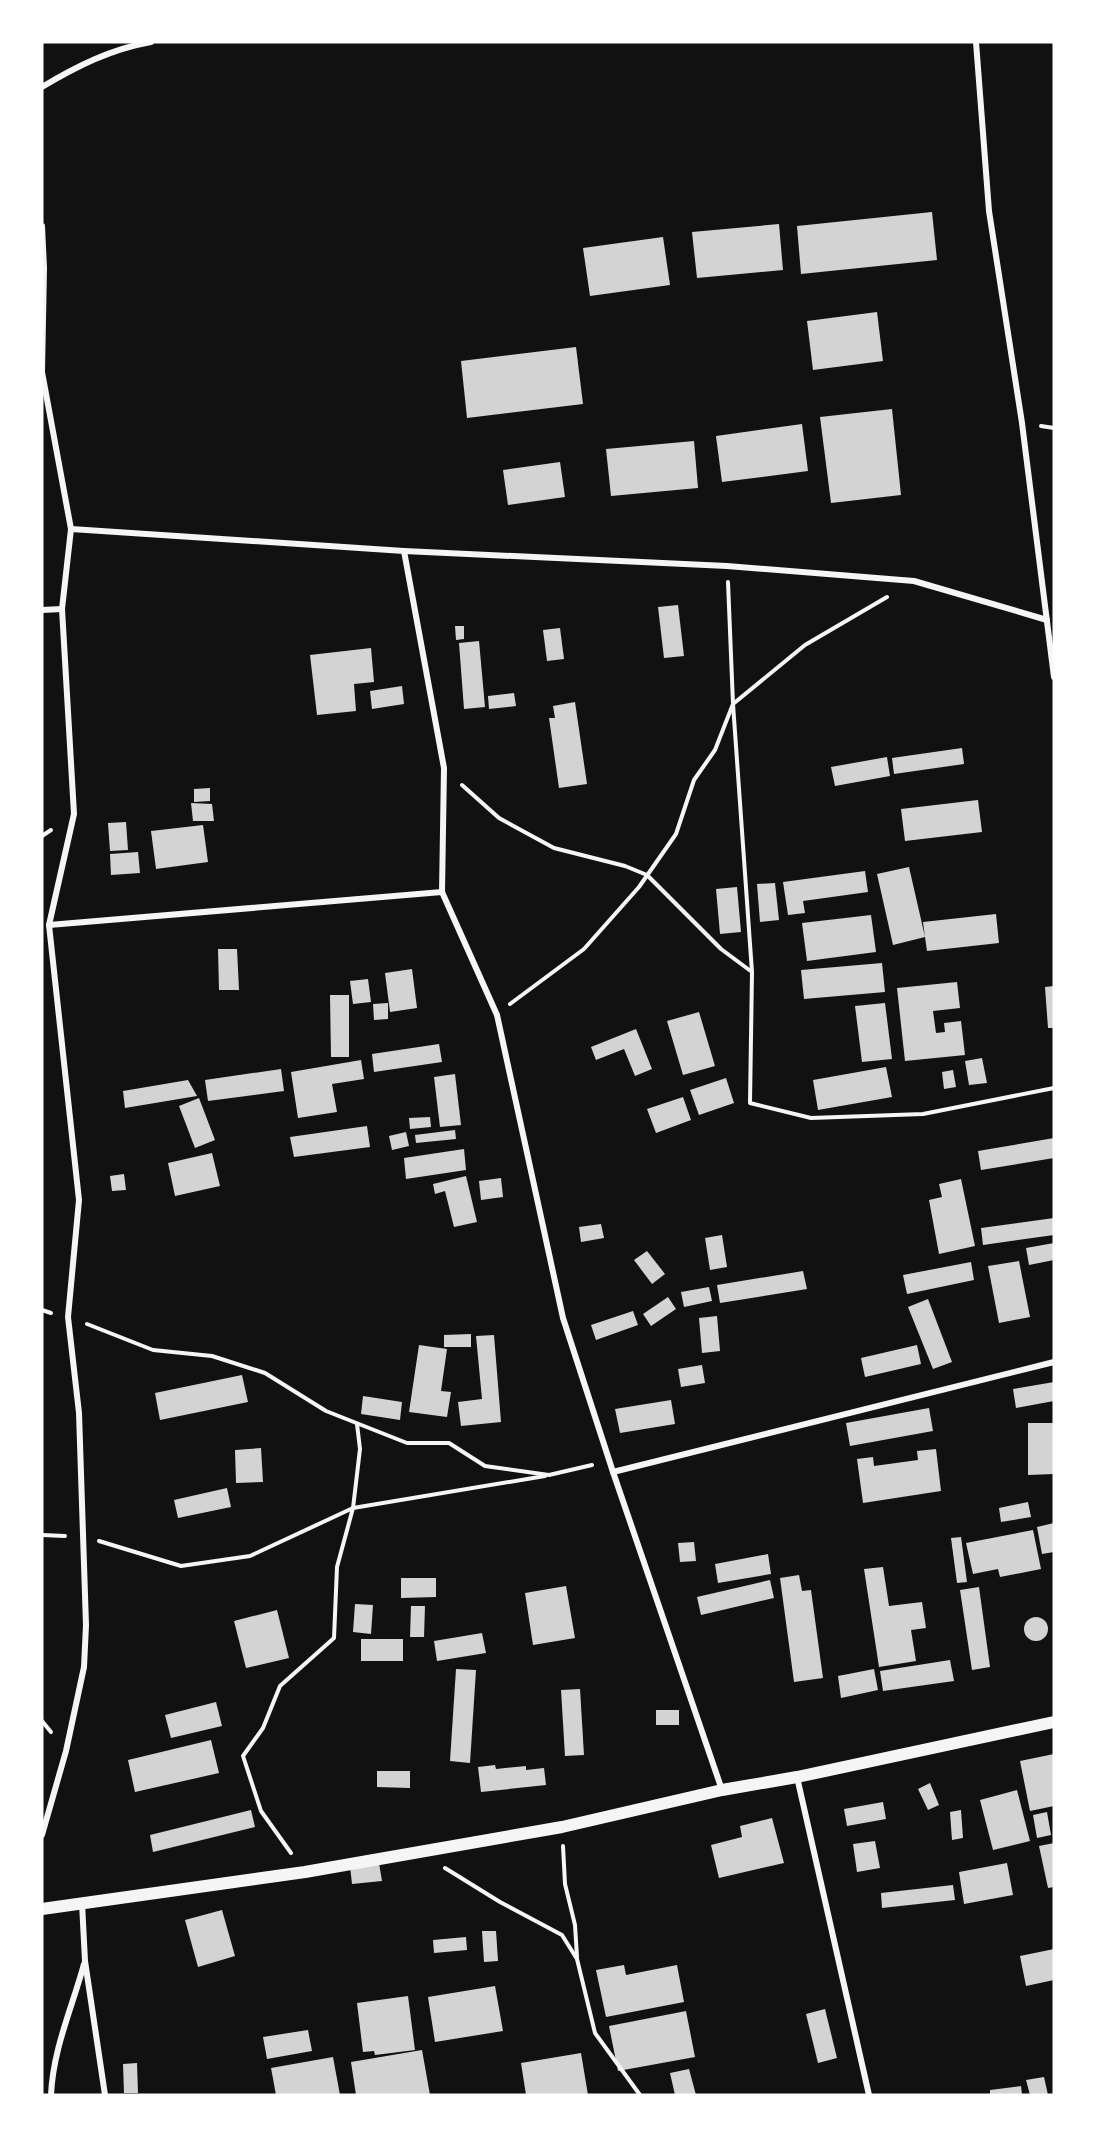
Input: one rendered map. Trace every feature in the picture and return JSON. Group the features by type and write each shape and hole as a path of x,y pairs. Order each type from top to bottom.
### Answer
{"main road":[{"path":"42,1909 305,1872 562,1827 722,1791 1054,1722"}],"street":[{"path":"42,87 104,54 151,42"},
{"path":"976,42 989,210 1022,423 1054,677"},
{"path":"42,226 44,268 42,372 71,529 62,609 74,814 49,925 79,1200 68,1317 79,1413 86,1625 84,1668 66,1751 42,1835"},
{"path":"71,529 404,551 727,566 914,581 1047,620"},
{"path":"404,551 444,768 442,892 497,1015 563,1318 612,1472 722,1791"},
{"path":"42,610 62,609"},
{"path":"49,925 442,892"},
{"path":"612,1472 1054,1362"},
{"path":"797,1777 869,2095"},
{"path":"82,1903 85,1961 105,2095"},
{"path":"51,2095 52,2074 59,2042 85,1961"}],"path":[{"path":"727,566 733,704 752,972 750,1103 811,1118 923,1114 1054,1089"},
{"path":"497,1015 584,949 639,887 676,834 694,780 715,750 733,704 806,645 914,581"},
{"path":"444,768 499,818 554,848 625,866 647,875 721,949 752,972"},
{"path":"68,1317 153,1350 212,1356 264,1373 326,1411 406,1443 449,1443 485,1466 549,1475"},
{"path":"305,1872 261,1811 243,1756 263,1728 280,1686 334,1638 337,1567 353,1508 360,1449 357,1423"},
{"path":"42,1535 82,1536 181,1566 250,1556 353,1508 549,1475 597,1464 612,1472"},
{"path":"562,1827 565,1884 575,1925 577,1959 595,2033 640,2095"},
{"path":"424,1850 439,1864 500,1902 562,1935 577,1959"}],"building":[{"path":"932,212 937,260 801,274 797,226"},
{"path":"779,224 783,270 697,278 692,232"},
{"path":"663,237 670,285 590,296 583,248"},
{"path":"877,312 883,361 813,370 807,321"},
{"path":"576,347 583,404 467,418 461,361"},
{"path":"892,409 901,495 831,503 820,417"},
{"path":"802,424 808,471 722,482 716,436"},
{"path":"694,441 698,488 611,496 606,449"},
{"path":"560,462 565,497 508,505 503,470"},
{"path":"678,605 684,656 664,658 658,607"},
{"path":"455,626 464,626 464,639 456,640"},
{"path":"560,628 564,659 547,661 543,630"},
{"path":"479,641 485,707 464,709 459,643"},
{"path":"371,648 374,682 354,684 356,711 317,715 310,655"},
{"path":"402,686 404,704 372,709 370,691"},
{"path":"514,693 516,706 489,709 488,696"},
{"path":"575,702 587,784 559,788 549,718 555,718 553,706"},
{"path":"962,748 964,764 894,774 892,758"},
{"path":"887,757 890,776 835,786 831,767"},
{"path":"210,788 210,801 194,802 194,789"},
{"path":"978,800 982,832 905,841 901,809"},
{"path":"191,803 212,804 214,821 193,821"},
{"path":"126,822 128,850 110,851 108,823"},
{"path":"203,825 208,862 156,869 151,831"},
{"path":"138,852 140,873 111,875 110,854"},
{"path":"909,867 925,937 893,945 877,874"},
{"path":"865,871 868,892 803,901 805,913 788,915 783,882"},
{"path":"775,883 779,920 760,922 757,884"},
{"path":"737,887 741,932 720,934 716,889"},
{"path":"996,914 999,943 927,951 923,922"},
{"path":"871,915 876,952 807,961 802,923"},
{"path":"218,949 237,949 239,990 219,990"},
{"path":"882,963 885,992 804,999 801,970"},
{"path":"412,969 417,1008 390,1012 385,973"},
{"path":"368,979 371,1002 353,1004 350,981"},
{"path":"957,982 960,1008 933,1011 936,1033 945,1032 944,1023 961,1021 965,1055 905,1061 897,988"},
{"path":"1054,986 1054,1028 1048,1028 1045,987"},
{"path":"330,995 349,995 349,1057 331,1057"},
{"path":"388,1003 388,1019 374,1020 373,1004"},
{"path":"885,1003 892,1059 862,1062 855,1006"},
{"path":"699,1012 715,1066 683,1075 667,1021"},
{"path":"636,1029 652,1069 635,1076 624,1049 596,1060 591,1047"},
{"path":"439,1044 442,1062 374,1072 372,1054"},
{"path":"982,1058 987,1083 969,1085 965,1061"},
{"path":"361,1060 364,1079 332,1084 337,1112 298,1118 291,1072"},
{"path":"886,1067 892,1097 818,1110 813,1080"},
{"path":"281,1069 284,1091 208,1101 205,1080"},
{"path":"953,1070 956,1087 944,1089 942,1072"},
{"path":"455,1074 461,1125 440,1127 434,1077"},
{"path":"726,1078 734,1103 699,1115 690,1090"},
{"path":"188,1080 197,1096 125,1108 123,1091"},
{"path":"683,1097 691,1120 656,1133 647,1109"},
{"path":"199,1098 215,1140 195,1148 179,1106"},
{"path":"430,1117 431,1127 410,1129 409,1118"},
{"path":"367,1126 370,1147 294,1157 290,1137"},
{"path":"455,1130 456,1139 416,1143 415,1135"},
{"path":"406,1132 409,1146 392,1150 389,1136"},
{"path":"1054,1138 1054,1158 981,1170 978,1151"},
{"path":"464,1149 466,1170 406,1179 404,1158"},
{"path":"212,1153 220,1186 175,1196 168,1163"},
{"path":"124,1174 126,1190 112,1191 110,1176"},
{"path":"466,1176 477,1222 454,1227 445,1191 435,1194 433,1184"},
{"path":"501,1178 503,1197 481,1200 479,1181"},
{"path":"961,1179 975,1246 939,1254 929,1200 942,1197 939,1184"},
{"path":"1054,1218 1054,1235 983,1245 981,1228"},
{"path":"601,1224 604,1238 581,1242 579,1227"},
{"path":"722,1235 727,1267 710,1270 705,1238"},
{"path":"1054,1243 1054,1260 1029,1265 1026,1248"},
{"path":"647,1251 665,1274 652,1284 634,1260"},
{"path":"1019,1261 1030,1317 999,1323 988,1266"},
{"path":"971,1262 974,1280 907,1294 903,1275"},
{"path":"803,1271 807,1289 720,1303 717,1285"},
{"path":"709,1287 712,1301 684,1307 681,1292"},
{"path":"668,1297 676,1309 651,1326 643,1314"},
{"path":"928,1299 952,1362 933,1369 908,1307"},
{"path":"633,1311 638,1325 596,1340 591,1325"},
{"path":"717,1316 720,1351 702,1353 699,1318"},
{"path":"471,1334 471,1347 444,1347 444,1335"},
{"path":"494,1335 501,1422 461,1426 458,1402 482,1399 476,1336"},
{"path":"419,1345 447,1349 441,1391 451,1392 447,1417 409,1412"},
{"path":"917,1345 921,1364 865,1377 861,1358"},
{"path":"702,1365 705,1383 681,1387 678,1369"},
{"path":"242,1375 248,1402 160,1420 155,1393"},
{"path":"1054,1382 1054,1401 1016,1408 1013,1389"},
{"path":"363,1396 402,1402 400,1420 361,1414"},
{"path":"671,1400 675,1424 620,1433 615,1409"},
{"path":"929,1408 933,1431 850,1446 846,1423"},
{"path":"1028,1423 1054,1423 1054,1474 1028,1475"},
{"path":"261,1448 263,1482 236,1483 235,1450"},
{"path":"936,1449 941,1491 863,1503 857,1459 873,1457 874,1466 918,1460 917,1451"},
{"path":"227,1488 231,1507 178,1518 174,1500"},
{"path":"1028,1502 1031,1517 1001,1522 999,1508"},
{"path":"1054,1523 1054,1552 1042,1554 1037,1527"},
{"path":"1033,1530 1041,1569 1000,1577 998,1569 973,1574 966,1543"},
{"path":"961,1537 967,1582 957,1583 951,1538"},
{"path":"694,1542 696,1561 680,1562 678,1543"},
{"path":"768,1554 771,1574 718,1583 715,1564"},
{"path":"883,1567 889,1606 922,1602 926,1628 911,1630 916,1661 879,1667 864,1569"},
{"path":"799,1575 802,1591 811,1590 823,1678 794,1682 780,1578"},
{"path":"401,1578 436,1578 436,1597 401,1598"},
{"path":"770,1580 774,1598 701,1615 697,1597"},
{"path":"566,1586 575,1638 533,1645 525,1593"},
{"path":"979,1587 990,1667 972,1670 960,1590"},
{"path":"355,1604 373,1605 371,1634 353,1632"},
{"path":"411,1606 425,1606 424,1637 410,1637"},
{"path":"277,1610 289,1658 246,1668 234,1621"},
{"path":"1036,1617 1045,1620 1048,1629 1045,1638 1036,1641 1027,1638 1024,1629 1027,1620"},
{"path":"482,1633 486,1653 437,1661 434,1641"},
{"path":"361,1639 403,1639 403,1661 361,1661"},
{"path":"950,1660 954,1681 883,1691 880,1671"},
{"path":"456,1669 476,1670 470,1763 450,1761"},
{"path":"874,1669 878,1690 841,1698 838,1676"},
{"path":"580,1689 584,1755 565,1756 561,1690"},
{"path":"216,1702 222,1726 171,1738 165,1715"},
{"path":"656,1710 679,1710 679,1725 656,1725"},
{"path":"211,1740 219,1773 135,1792 128,1760"},
{"path":"1054,1754 1054,1806 1030,1811 1020,1761"},
{"path":"495,1765 496,1769 526,1766 526,1770 544,1768 546,1785 481,1792 478,1767"},
{"path":"377,1771 410,1771 410,1788 377,1787"},
{"path":"930,1783 939,1805 928,1810 918,1789"},
{"path":"1017,1790 1030,1841 993,1850 980,1800"},
{"path":"883,1802 886,1819 847,1826 844,1809"},
{"path":"251,1810 255,1827 153,1852 150,1835"},
{"path":"961,1810 963,1838 952,1840 950,1812"},
{"path":"1047,1812 1051,1835 1037,1838 1033,1815"},
{"path":"772,1818 784,1863 719,1878 711,1845 742,1837 740,1826"},
{"path":"875,1841 880,1868 857,1872 853,1844"},
{"path":"1054,1843 1054,1887 1048,1888 1039,1846"},
{"path":"379,1863 382,1881 352,1884 350,1866"},
{"path":"1007,1863 1013,1895 964,1904 959,1872"},
{"path":"953,1885 955,1900 882,1908 881,1893"},
{"path":"222,1910 235,1956 198,1967 185,1920"},
{"path":"482,1931 496,1931 498,1961 484,1962"},
{"path":"466,1937 467,1950 434,1953 433,1940"},
{"path":"1054,1949 1054,1980 1026,1986 1020,1956"},
{"path":"624,1965 626,1975 677,1965 684,2002 606,2017 596,1970"},
{"path":"495,1986 503,2031 435,2042 428,1997"},
{"path":"408,1996 415,2050 375,2055 374,2051 363,2052 357,2003"},
{"path":"825,2009 837,2058 818,2063 806,2014"},
{"path":"686,2011 695,2057 618,2071 609,2026"},
{"path":"308,2030 312,2051 267,2059 263,2037"},
{"path":"422,2050 430,2095 356,2095 351,2062"},
{"path":"581,2053 588,2095 526,2095 521,2063"},
{"path":"333,2057 340,2095 276,2095 271,2068"},
{"path":"137,2063 138,2093 124,2093 123,2064"},
{"path":"689,2069 696,2095 675,2095 670,2073"},
{"path":"1044,2077 1048,2095 1030,2095 1026,2080"},
{"path":"1021,2086 1022,2095 990,2095 990,2090"}]}
